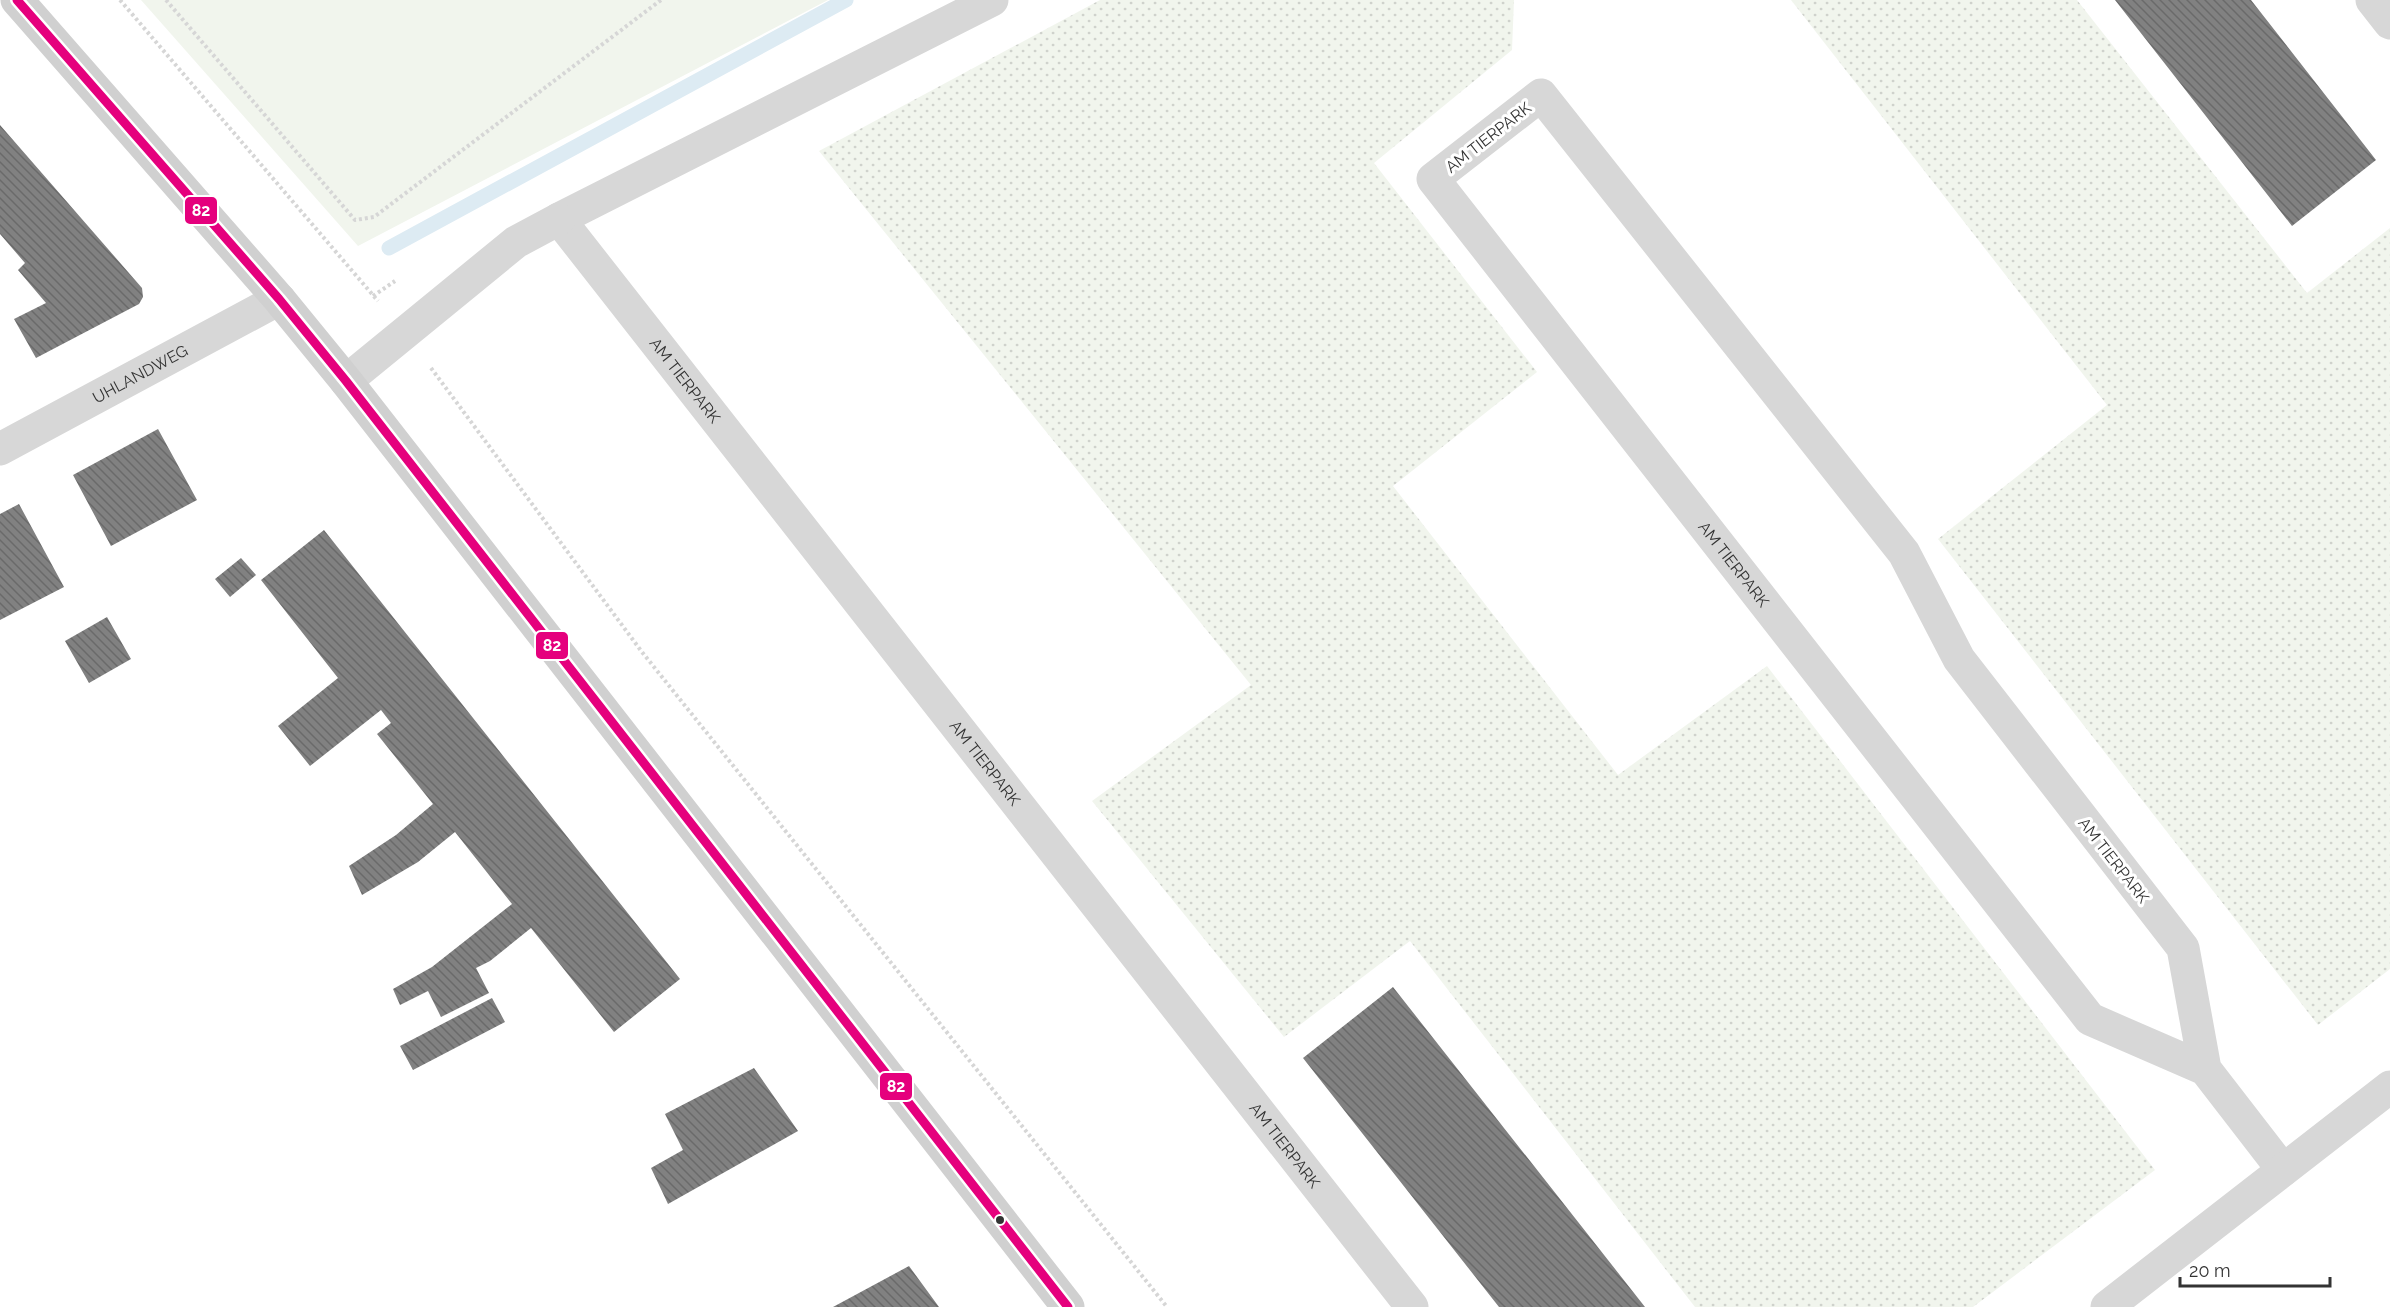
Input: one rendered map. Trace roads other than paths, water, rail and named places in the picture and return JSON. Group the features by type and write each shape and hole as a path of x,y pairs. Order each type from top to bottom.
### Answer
{"main road":[{"path":"17,0 279,299 346,381 1068,1307"}],"street":[{"path":"346,381 516,242 992,0"},
{"path":"2372,0 2390,23"},
{"name":"AM TIERPARK","path":"2205,1069 2090,1019 1433,179 1541,95 1904,553 1959,659 2183,948 2205,1069 2283,1170"},
{"name":"AM TIERPARK","path":"559,219 1412,1307"},
{"name":"UHLANDWEG","path":"0,449 279,299"},
{"path":"2107,1307 2390,1087"}],"waterway":[{"path":"389,248 846,0"}]}
